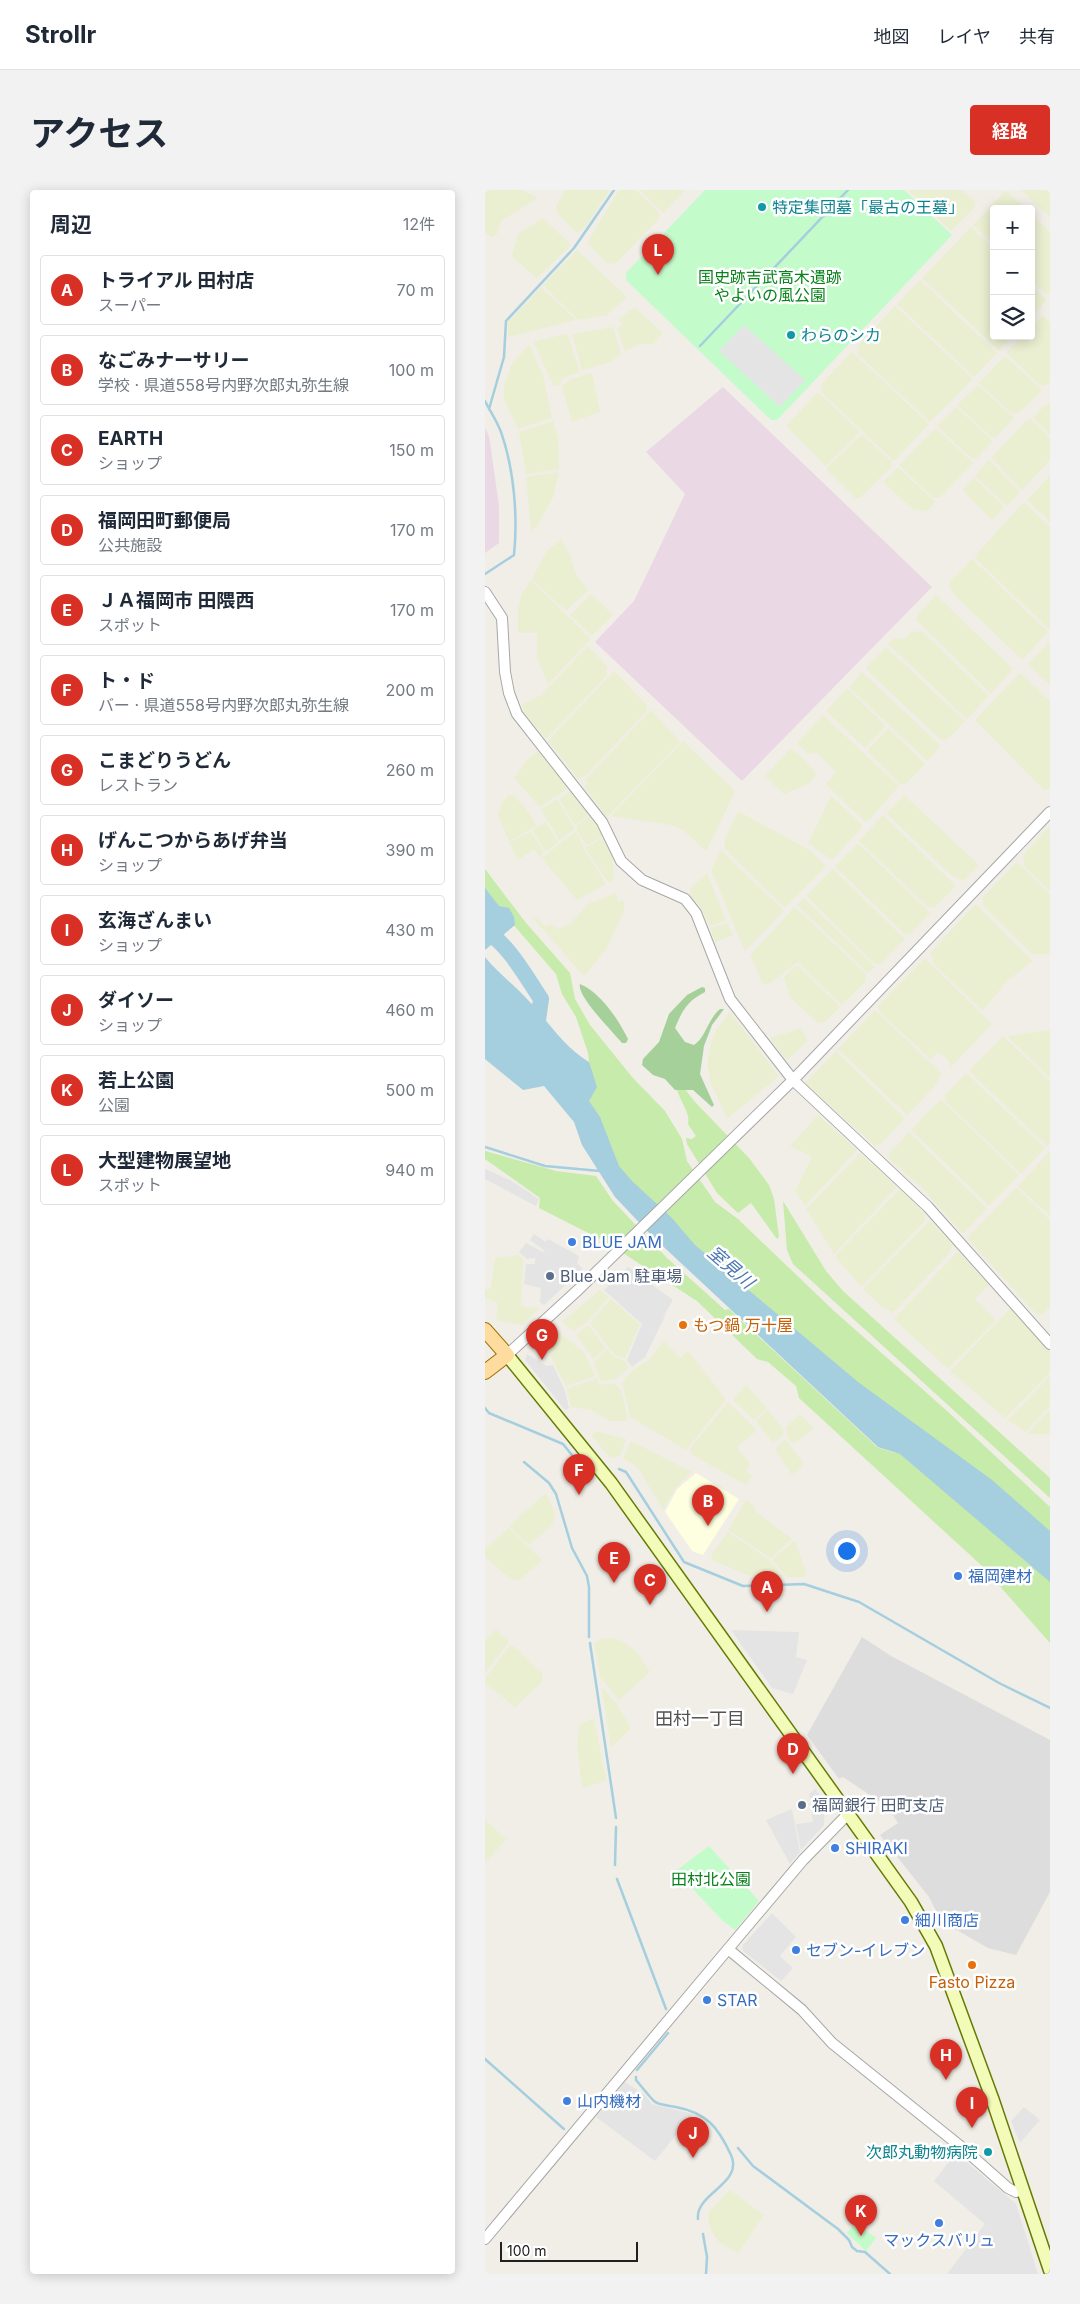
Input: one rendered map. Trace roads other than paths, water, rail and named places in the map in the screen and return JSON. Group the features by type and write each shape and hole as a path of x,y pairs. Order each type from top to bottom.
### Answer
{"main road":[{"path":"485,1330 611,1483 895,1878 936,1946 992,2098 1049,2272"},
{"path":"485,1372 507,1355"}],"street":[{"path":"485,592 499,612 503,628 505,672 509,693 517,714 602,822 621,861 642,880 685,899 696,913 730,999 793,1080 928,1207 1050,1344"},
{"path":"507,1355 793,1080 1050,812"},
{"path":"485,2239 803,1860 839,1821 848,1814"},
{"path":"727,1949 802,2010 832,2043 965,2150 1008,2188 1016,2192 1023,2190"}],"water":[{"path":"485,888 499,906 509,908 514,917 515,925 485,950"},
{"path":"485,957 534,1006 563,1041 589,1062 597,1087 589,1101 600,1117 619,1166 632,1181 671,1217 695,1245 858,1382 992,1480 1050,1531 1050,1582 900,1454 878,1447 652,1236 615,1197 582,1145 574,1122 544,1086 523,1090 485,1059"}],"waterway":[{"path":"489,409 504,357 506,321 574,248 614,190"},
{"path":"700,346 848,190"},
{"path":"485,401 499,428 505,446 512,477 515,509 514,555 485,574"},
{"name":"室見川","path":"485,931 493,936 509,952 541,999 537,1027 542,1034"},
{"path":"485,1147 545,1166 600,1171"},
{"path":"485,1408 489,1413 563,1444 588,1475"},
{"path":"524,1462 549,1483 556,1494 572,1548 587,1576 589,1587 589,1637"},
{"path":"619,1469 626,1472 684,1562 743,1586 804,1584 859,1602 999,1683 1050,1708"},
{"path":"590,1643 616,1818"},
{"path":"615,1865 616,1827"},
{"path":"617,1879 666,2009"},
{"path":"637,2070 668,2033"},
{"path":"485,2059 564,2129"},
{"path":"636,2077 636,2080 656,2103 687,2110 704,2117 716,2129 731,2155 733,2165 731,2174 704,2202 699,2210 698,2219"},
{"path":"738,2148 753,2166 838,2229 849,2240 852,2247 857,2251 865,2252 890,2274"},
{"path":"703,2234 707,2257 706,2274"}],"place":[{"name":"特定集団墓「最古の王墓」","path":"762,207"},
{"name":"大型建物展望地","path":"658,275"},
{"name":"わらのシカ","path":"791,335"},
{"name":"BLUE JAM","path":"572,1242"},
{"name":"Blue Jam 駐車場","path":"550,1276"},
{"name":"もつ鍋 万十屋","path":"683,1325"},
{"name":"こまどりうどん","path":"542,1360"},
{"name":"ト・ド","path":"579,1495"},
{"name":"なごみナーサリー","path":"708,1526"},
{"name":"福岡建材","path":"958,1576"},
{"name":"ＪＡ福岡市 田隈西","path":"614,1583"},
{"name":"EARTH","path":"650,1605"},
{"name":"トライアル 田村店","path":"767,1612"},
{"name":"福岡田町郵便局","path":"793,1774"},
{"name":"福岡銀行 田町支店","path":"802,1805"},
{"name":"SHIRAKI","path":"835,1848"},
{"name":"細川商店","path":"905,1920"},
{"name":"セブン-イレブン","path":"796,1950"},
{"name":"Fasto Pizza","path":"972,1965"},
{"name":"STAR","path":"707,2000"},
{"name":"げんこつからあげ弁当","path":"946,2080"},
{"name":"山内機材","path":"567,2101"},
{"name":"玄海ざんまい","path":"972,2128"},
{"name":"次郎丸動物病院","path":"988,2152"},
{"name":"ダイソー","path":"693,2158"},
{"name":"マックスバリュ","path":"939,2223"},
{"name":"若上公園","path":"861,2236"}],"district":[{"name":"田村一丁目","path":"700,1718"}],"park label":[{"name":"国史跡吉武高木遺跡 やよいの風公園","path":"770,286"},
{"name":"田村北公園","path":"711,1879"}]}
